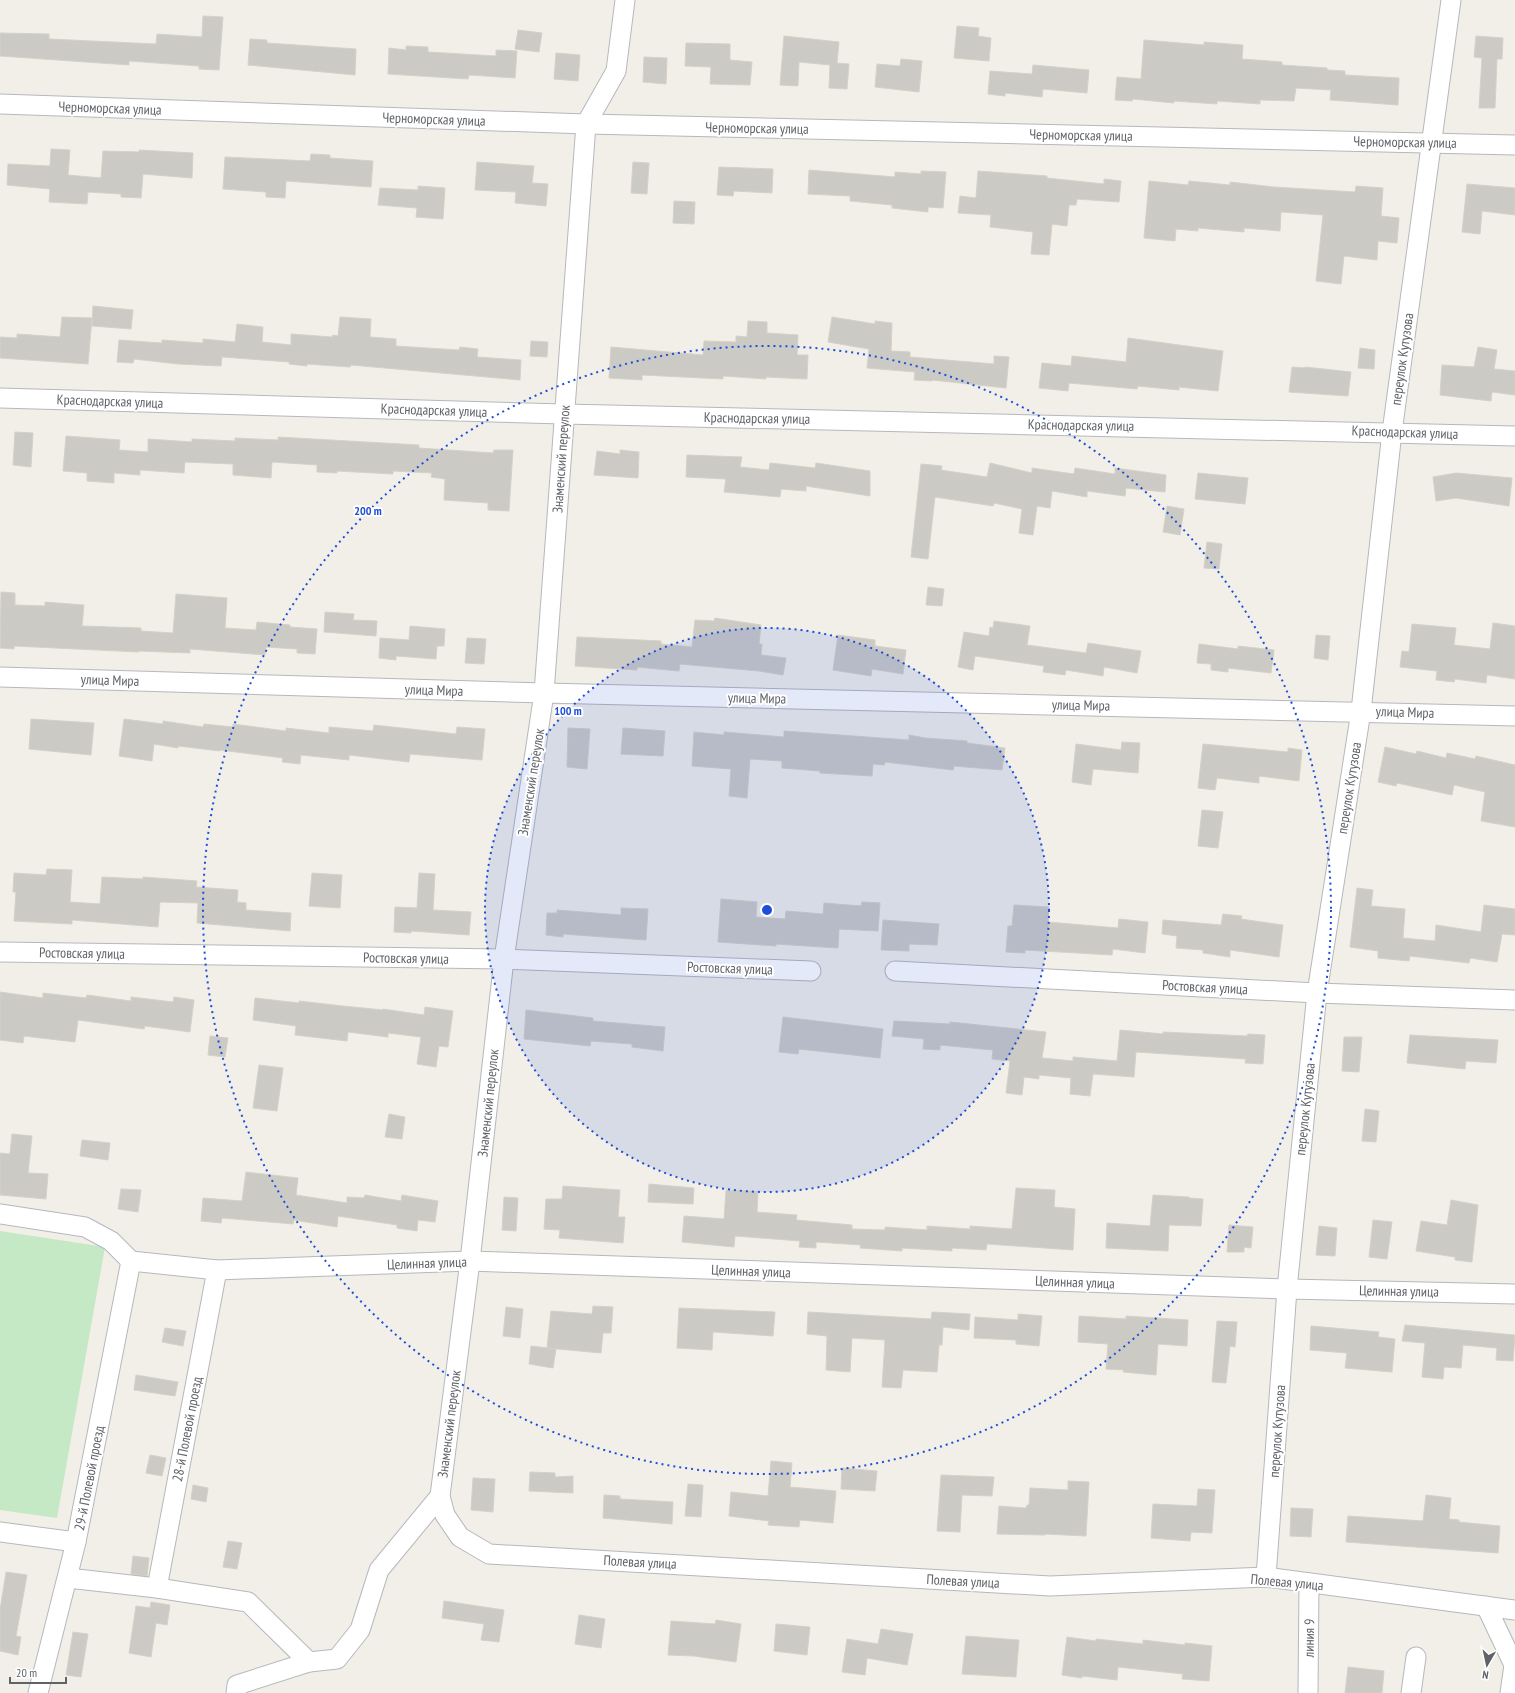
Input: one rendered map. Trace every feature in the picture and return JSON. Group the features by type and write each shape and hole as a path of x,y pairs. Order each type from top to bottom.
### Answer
{"street":[{"name":"Знаменский переулок","path":"440,1496 470,1261 504,959 544,693 586,124 616,71 625,0"},
{"name":"переулок Кутузова","path":"1266,1577 1287,1289 1317,993 1361,711 1392,432 1451,0"},
{"name":"Черноморская улица","path":"0,104 586,124 1515,145"},
{"name":"Краснодарская улица","path":"0,398 564,414 1515,436"},
{"name":"улица Мира","path":"0,677 544,693 1361,711 1515,716"},
{"name":"Ростовская улица","path":"0,952 504,959 811,971"},
{"name":"Ростовская улица","path":"895,971 1317,993 1515,1000"},
{"path":"0,1214 85,1227 111,1242 131,1261"},
{"name":"Целинная улица","path":"131,1261 217,1270 470,1261 1287,1289 1515,1294"},
{"name":"29-й Полевой проезд","path":"38,1693 76,1542 131,1261"},
{"name":"28-й Полевой проезд","path":"157,1588 217,1270"},
{"path":"236,1693 237,1685 309,1662 337,1659 360,1630 378,1570 440,1496"},
{"name":"Полевая улица","path":"440,1496 445,1515 460,1537 489,1554 1050,1586 1266,1577 1515,1610"},
{"path":"0,1532 76,1542"},
{"path":"68,1578 157,1588 248,1602 309,1662"},
{"name":"линия 9","path":"1308,1693 1309,1583"},
{"path":"1486,1606 1514,1664 1510,1693"},
{"path":"1411,1693 1416,1657"}],"green space":[{"path":"0,1231 105,1247 57,1518 0,1510"}],"building":[{"path":"203,16 223,17 219,70 199,69 199,66 129,61 129,65 0,56 0,33 49,34 49,39 156,44 157,34 202,37"},
{"path":"957,26 979,28 978,36 991,38 989,61 954,58"},
{"path":"518,30 542,33 539,52 515,49"},
{"path":"784,36 839,42 837,63 849,64 847,89 829,88 830,65 799,62 798,86 780,85"},
{"path":"1476,36 1503,38 1502,59 1497,59 1495,108 1479,108 1482,58 1474,57"},
{"path":"250,39 267,40 267,43 356,49 355,75 248,65"},
{"path":"1144,40 1204,45 1204,42 1243,45 1242,59 1282,62 1282,65 1327,68 1327,70 1345,71 1345,75 1399,78 1398,105 1330,100 1331,90 1296,88 1294,101 1260,100 1260,104 1217,101 1217,104 1174,101 1174,103 1133,99 1132,101 1115,100 1117,77 1141,79"},
{"path":"686,43 730,44 730,60 752,62 750,85 710,84 711,67 685,66"},
{"path":"406,46 428,47 428,52 496,56 496,50 517,51 515,78 469,75 468,79 388,74 389,48 406,50"},
{"path":"556,53 580,55 578,81 554,79"},
{"path":"644,57 667,58 666,84 643,82"},
{"path":"901,59 922,61 919,92 875,87 877,64 900,66"},
{"path":"1033,65 1089,70 1087,93 1043,89 1042,97 1005,93 1005,96 988,94 990,71 1032,74"},
{"path":"51,149 70,150 68,175 101,178 103,151 139,152 139,150 193,153 192,178 143,174 141,198 121,197 121,194 88,192 87,204 49,202 50,189 7,185 8,164 50,166"},
{"path":"311,154 330,155 330,158 373,161 371,187 286,181 285,198 266,197 266,192 223,189 225,157 310,161"},
{"path":"477,162 534,166 532,183 548,184 546,206 515,203 516,192 475,190"},
{"path":"633,162 649,163 647,194 631,193"},
{"path":"719,167 773,169 772,193 734,191 733,196 717,195"},
{"path":"809,170 895,177 895,172 921,174 921,171 946,172 943,208 928,207 928,212 892,208 892,205 850,201 850,196 808,194"},
{"path":"978,171 1047,176 1047,178 1104,184 1104,179 1121,181 1119,202 1077,199 1076,205 1069,205 1067,226 1052,224 1049,255 1031,254 1033,232 990,227 991,215 958,213 960,196 976,198"},
{"path":"1149,181 1188,185 1189,181 1230,185 1230,182 1274,187 1355,192 1356,186 1383,188 1381,216 1399,218 1397,243 1378,241 1377,260 1344,256 1341,284 1316,281 1323,215 1281,212 1280,231 1244,228 1244,232 1198,228 1198,231 1176,229 1175,241 1144,238"},
{"path":"1467,184 1515,188 1515,215 1482,211 1480,234 1462,232"},
{"path":"418,186 445,188 443,219 416,217 417,208 378,205 380,188 418,190"},
{"path":"674,201 695,202 694,224 673,223"},
{"path":"93,306 133,310 131,329 92,326"},
{"path":"62,317 92,318 88,364 0,358 0,337 17,338 17,334 60,337"},
{"path":"340,317 371,319 370,337 396,339 396,346 459,350 460,347 478,349 477,357 521,360 520,380 351,365 350,367 307,364 307,366 289,364 289,362 222,357 221,366 178,364 134,359 133,363 117,362 119,340 162,343 162,340 203,343 203,339 235,342 237,324 263,327 262,342 291,345 291,334 332,337 333,335 338,336"},
{"path":"832,317 875,324 875,321 892,323 891,351 910,352 910,357 994,364 994,356 1009,357 1006,388 932,380 914,380 915,372 867,368 869,349 828,342"},
{"path":"748,321 767,322 767,333 798,335 797,355 808,355 807,379 766,377 766,379 723,376 723,379 642,375 642,380 609,378 611,347 703,355 704,341 736,342 736,336 747,337"},
{"path":"1128,338 1223,351 1218,391 1179,387 1179,390 1138,386 1137,389 1069,383 1068,391 1039,388 1042,363 1071,366 1072,356 1126,362"},
{"path":"531,341 548,342 547,357 530,356"},
{"path":"1478,347 1497,350 1494,369 1515,371 1515,395 1492,392 1491,401 1440,395 1442,365 1474,367"},
{"path":"1360,348 1375,350 1374,369 1358,368"},
{"path":"1292,367 1351,372 1348,396 1289,392"},
{"path":"15,432 33,433 31,467 13,465"},
{"path":"66,436 120,440 119,450 148,452 148,439 192,442 192,439 235,441 235,438 278,440 278,437 419,445 419,448 493,453 494,450 513,450 509,511 488,510 488,503 444,500 445,479 431,477 432,473 393,471 393,474 337,471 337,473 317,472 317,465 272,462 271,478 233,475 233,464 185,462 184,473 140,470 140,475 114,473 114,483 87,481 87,473 63,471"},
{"path":"620,450 639,452 638,478 594,475 597,451 620,454"},
{"path":"687,455 742,457 740,467 769,470 770,463 815,468 816,463 870,471 870,496 806,486 806,491 781,489 780,497 724,492 726,479 686,477"},
{"path":"990,463 1032,473 1032,468 1074,474 1075,468 1115,474 1115,468 1166,475 1165,492 1126,488 1125,496 1087,491 1087,497 1052,491 1050,508 1037,506 1033,535 1019,533 1022,509 994,503 993,506 935,497 928,559 911,557 921,464 942,466 941,470 987,477"},
{"path":"1198,473 1248,478 1245,504 1195,499"},
{"path":"1456,473 1512,478 1509,506 1456,498 1436,501 1433,477"},
{"path":"1167,506 1184,509 1180,535 1163,532"},
{"path":"1207,542 1222,544 1219,569 1204,568"},
{"path":"928,587 944,589 942,606 926,605"},
{"path":"1,592 15,593 15,605 45,606 45,602 84,605 82,626 141,628 141,631 173,633 176,594 227,598 225,628 256,630 257,622 317,629 315,654 297,653 297,649 266,647 265,655 190,649 190,653 14,646 14,649 0,648"},
{"path":"325,612 354,614 353,620 377,621 376,636 324,632"},
{"path":"715,618 761,625 759,644 762,644 761,655 786,658 783,675 759,671 680,664 679,671 637,667 637,670 575,666 577,637 661,641 661,644 692,647 695,620 714,621"},
{"path":"994,621 1030,626 1027,645 1086,653 1088,643 1141,651 1137,673 1104,667 1103,676 1066,670 1065,675 1043,672 1044,666 975,656 973,670 958,667 964,632 989,636 990,627 993,628"},
{"path":"1493,623 1515,626 1515,679 1487,675 1486,683 1455,679 1454,682 1436,680 1437,671 1400,667 1402,651 1409,652 1412,624 1456,628 1454,645 1490,649"},
{"path":"410,626 445,629 444,646 437,646 436,659 396,656 396,660 379,658 380,638 409,640"},
{"path":"838,635 875,640 875,646 906,650 903,674 872,669 871,676 833,670"},
{"path":"1316,635 1330,636 1328,660 1314,658"},
{"path":"467,638 486,639 484,664 465,663"},
{"path":"1199,644 1238,649 1238,646 1274,650 1271,673 1228,668 1228,672 1211,670 1211,664 1197,663"},
{"path":"31,719 94,723 91,755 29,749"},
{"path":"124,719 163,724 163,721 203,727 204,724 233,727 233,724 286,731 286,728 329,733 329,727 373,731 374,725 456,734 457,727 485,729 482,760 410,754 409,762 349,755 349,760 301,755 300,764 282,762 283,758 178,746 178,748 154,744 152,761 119,756"},
{"path":"568,728 590,729 587,769 567,767"},
{"path":"623,728 665,731 663,756 621,754"},
{"path":"784,731 909,740 909,735 925,738 967,741 967,743 1005,748 1002,770 954,766 953,770 885,762 884,765 873,764 872,776 820,773 820,771 782,768 782,761 750,759 747,798 729,796 731,769 692,766 694,732 724,735 724,732 784,737"},
{"path":"1122,742 1140,743 1138,773 1093,769 1091,785 1072,782 1076,744 1121,750"},
{"path":"1203,744 1288,752 1288,748 1302,750 1299,781 1259,776 1259,783 1217,778 1215,790 1198,788"},
{"path":"1385,747 1416,754 1417,751 1446,758 1447,753 1475,759 1476,756 1515,765 1515,827 1481,821 1485,792 1454,785 1452,795 1397,783 1396,786 1378,782"},
{"path":"1202,810 1223,812 1218,848 1198,846"},
{"path":"47,869 72,870 70,902 100,904 102,877 143,879 143,877 197,881 196,887 238,890 237,902 246,903 246,910 291,913 290,931 197,923 198,903 160,902 158,927 72,920 72,924 14,921 16,892 13,892 14,873 46,875"},
{"path":"312,873 342,875 340,908 309,906"},
{"path":"419,873 435,874 433,910 471,912 469,935 411,931 411,933 394,932 395,907 417,908"},
{"path":"1357,888 1373,890 1371,906 1405,909 1403,938 1435,941 1436,925 1481,932 1484,905 1515,909 1515,935 1502,934 1497,962 1470,958 1469,963 1410,956 1409,961 1378,958 1378,951 1350,947"},
{"path":"721,899 757,902 756,917 785,919 786,911 823,914 824,903 861,906 862,902 880,903 878,931 839,929 838,948 718,942"},
{"path":"1014,905 1049,907 1048,922 1118,928 1119,919 1148,922 1145,953 1113,949 1112,955 1025,950 1025,953 1006,952 1008,926 1012,926"},
{"path":"621,908 648,909 646,940 563,934 563,937 546,935 547,913 557,913 557,910 621,915"},
{"path":"1223,914 1242,916 1241,919 1283,925 1279,957 1230,950 1230,957 1203,953 1203,950 1176,948 1177,936 1162,934 1163,920 1221,925"},
{"path":"883,920 939,924 937,945 909,944 909,951 881,950"},
{"path":"0,992 43,998 43,993 86,998 87,995 131,1001 131,997 173,1002 174,997 194,1000 190,1032 145,1026 144,1029 78,1020 75,1042 24,1036 23,1043 0,1040"},
{"path":"255,998 299,1003 299,1001 383,1009 424,1015 425,1007 453,1011 448,1047 439,1046 436,1067 417,1064 421,1037 388,1033 388,1037 348,1032 347,1041 295,1035 296,1026 253,1020"},
{"path":"526,1010 593,1018 593,1021 665,1027 663,1051 632,1047 632,1044 591,1041 590,1046 524,1039"},
{"path":"783,1017 883,1029 880,1058 799,1049 798,1054 779,1052"},
{"path":"894,1021 950,1024 950,1022 1046,1032 1042,1058 1073,1061 1073,1057 1117,1061 1120,1030 1163,1034 1163,1032 1247,1036 1248,1034 1265,1035 1263,1064 1245,1063 1246,1059 1136,1052 1134,1077 1093,1074 1090,1096 1070,1094 1071,1078 1039,1075 1039,1079 1024,1077 1022,1095 1006,1093 1010,1061 992,1059 993,1050 940,1045 940,1050 923,1049 924,1039 892,1036"},
{"path":"1410,1035 1498,1040 1496,1063 1466,1061 1465,1069 1407,1063"},
{"path":"210,1036 228,1038 225,1057 208,1055"},
{"path":"1344,1037 1362,1037 1359,1072 1342,1071"},
{"path":"259,1065 283,1068 277,1111 253,1108"},
{"path":"1365,1109 1379,1111 1376,1142 1362,1141"},
{"path":"389,1114 405,1117 402,1139 385,1137"},
{"path":"12,1134 32,1136 28,1173 48,1174 46,1199 0,1195 0,1153 10,1154"},
{"path":"82,1140 110,1143 108,1160 80,1156"},
{"path":"246,1172 298,1178 296,1195 347,1203 347,1197 364,1198 365,1195 401,1201 402,1195 438,1201 435,1222 418,1220 417,1231 397,1228 397,1225 338,1216 337,1227 294,1220 293,1224 222,1218 221,1223 201,1221 203,1198 242,1201"},
{"path":"649,1184 694,1188 693,1204 648,1202"},
{"path":"563,1186 620,1190 618,1217 625,1217 623,1243 559,1238 560,1230 544,1229 546,1199 562,1199"},
{"path":"1016,1188 1055,1190 1054,1207 1075,1209 1073,1250 987,1244 986,1250 952,1248 952,1251 902,1248 902,1251 860,1248 861,1245 816,1242 816,1248 799,1247 800,1241 735,1236 734,1247 682,1242 684,1216 724,1219 726,1190 758,1192 757,1212 797,1215 796,1220 852,1225 852,1229 885,1230 885,1227 927,1230 927,1226 970,1229 970,1226 1012,1229"},
{"path":"121,1189 141,1190 138,1212 118,1209"},
{"path":"1153,1195 1203,1199 1201,1226 1169,1225 1168,1251 1106,1248 1107,1223 1150,1226"},
{"path":"504,1197 518,1198 516,1231 502,1230"},
{"path":"1451,1200 1478,1205 1472,1262 1455,1260 1455,1257 1416,1251 1421,1221 1447,1225"},
{"path":"1373,1220 1392,1222 1387,1259 1369,1257"},
{"path":"1229,1225 1253,1227 1251,1248 1244,1247 1244,1252 1227,1252"},
{"path":"1319,1226 1337,1228 1335,1256 1316,1255"},
{"path":"593,1306 613,1307 611,1333 603,1333 601,1353 547,1348 551,1311 592,1314"},
{"path":"506,1307 523,1309 520,1338 503,1336"},
{"path":"679,1308 775,1312 773,1336 713,1332 712,1350 677,1348"},
{"path":"808,1312 931,1319 932,1312 970,1314 969,1330 943,1327 942,1345 939,1345 937,1372 903,1370 901,1388 882,1387 885,1340 852,1338 850,1372 826,1370 827,1336 807,1334"},
{"path":"1018,1314 1042,1316 1039,1346 1016,1344 1016,1340 974,1338 975,1317 1018,1320"},
{"path":"1079,1316 1126,1319 1126,1316 1188,1320 1187,1346 1158,1344 1156,1375 1106,1369 1108,1344 1078,1342"},
{"path":"1217,1321 1237,1322 1235,1347 1230,1346 1226,1383 1212,1382"},
{"path":"1405,1325 1515,1335 1513,1361 1496,1360 1497,1348 1463,1345 1461,1368 1444,1367 1443,1379 1422,1377 1425,1343 1402,1341"},
{"path":"1311,1326 1379,1332 1378,1337 1395,1339 1392,1372 1345,1368 1347,1353 1310,1350"},
{"path":"165,1328 186,1331 183,1346 162,1342"},
{"path":"531,1346 556,1349 553,1368 529,1364"},
{"path":"136,1375 178,1382 175,1396 134,1390"},
{"path":"150,1455 166,1458 162,1476 146,1473"},
{"path":"771,1461 792,1463 790,1487 836,1491 833,1523 800,1520 799,1527 768,1525 769,1521 729,1516 731,1492 768,1496"},
{"path":"842,1468 877,1471 875,1491 841,1489"},
{"path":"530,1472 555,1473 555,1477 573,1476 573,1493 529,1491"},
{"path":"941,1475 994,1477 992,1496 962,1495 960,1532 937,1531"},
{"path":"473,1478 495,1479 493,1512 471,1510"},
{"path":"1068,1481 1089,1482 1086,1536 997,1534 999,1506 1026,1508 1027,1505 1029,1505 1030,1488 1068,1490"},
{"path":"688,1484 703,1485 701,1517 685,1516"},
{"path":"193,1485 208,1488 206,1502 191,1499"},
{"path":"1198,1489 1215,1490 1212,1533 1191,1532 1190,1541 1151,1538 1153,1504 1197,1506"},
{"path":"604,1495 620,1496 620,1499 673,1502 672,1524 603,1518"},
{"path":"1426,1495 1451,1498 1449,1519 1459,1520 1459,1522 1500,1526 1498,1553 1346,1542 1348,1516 1423,1521"},
{"path":"1291,1508 1313,1509 1311,1537 1290,1536"},
{"path":"228,1541 242,1543 237,1569 223,1567"},
{"path":"133,1556 149,1558 147,1576 131,1574"},
{"path":"6,1572 27,1575 16,1636 21,1637 18,1655 0,1651 0,1610"},
{"path":"444,1601 504,1610 499,1642 481,1640 484,1624 442,1618"},
{"path":"151,1602 170,1605 167,1625 156,1623 151,1657 129,1653 136,1606 150,1608"},
{"path":"579,1615 605,1619 601,1648 575,1644"},
{"path":"716,1620 741,1624 736,1662 694,1656 668,1655 671,1621 715,1624"},
{"path":"776,1624 810,1627 807,1655 774,1651"},
{"path":"881,1629 913,1634 907,1665 867,1658 865,1675 842,1672 847,1639 878,1644"},
{"path":"73,1632 88,1634 81,1677 66,1675"},
{"path":"966,1636 1019,1640 1016,1677 962,1674"},
{"path":"1067,1637 1096,1641 1096,1639 1143,1644 1143,1640 1185,1645 1185,1643 1212,1646 1209,1681 1182,1679 1183,1674 1118,1667 1117,1680 1062,1675"},
{"path":"1348,1667 1384,1671 1382,1693 1345,1693"}]}
